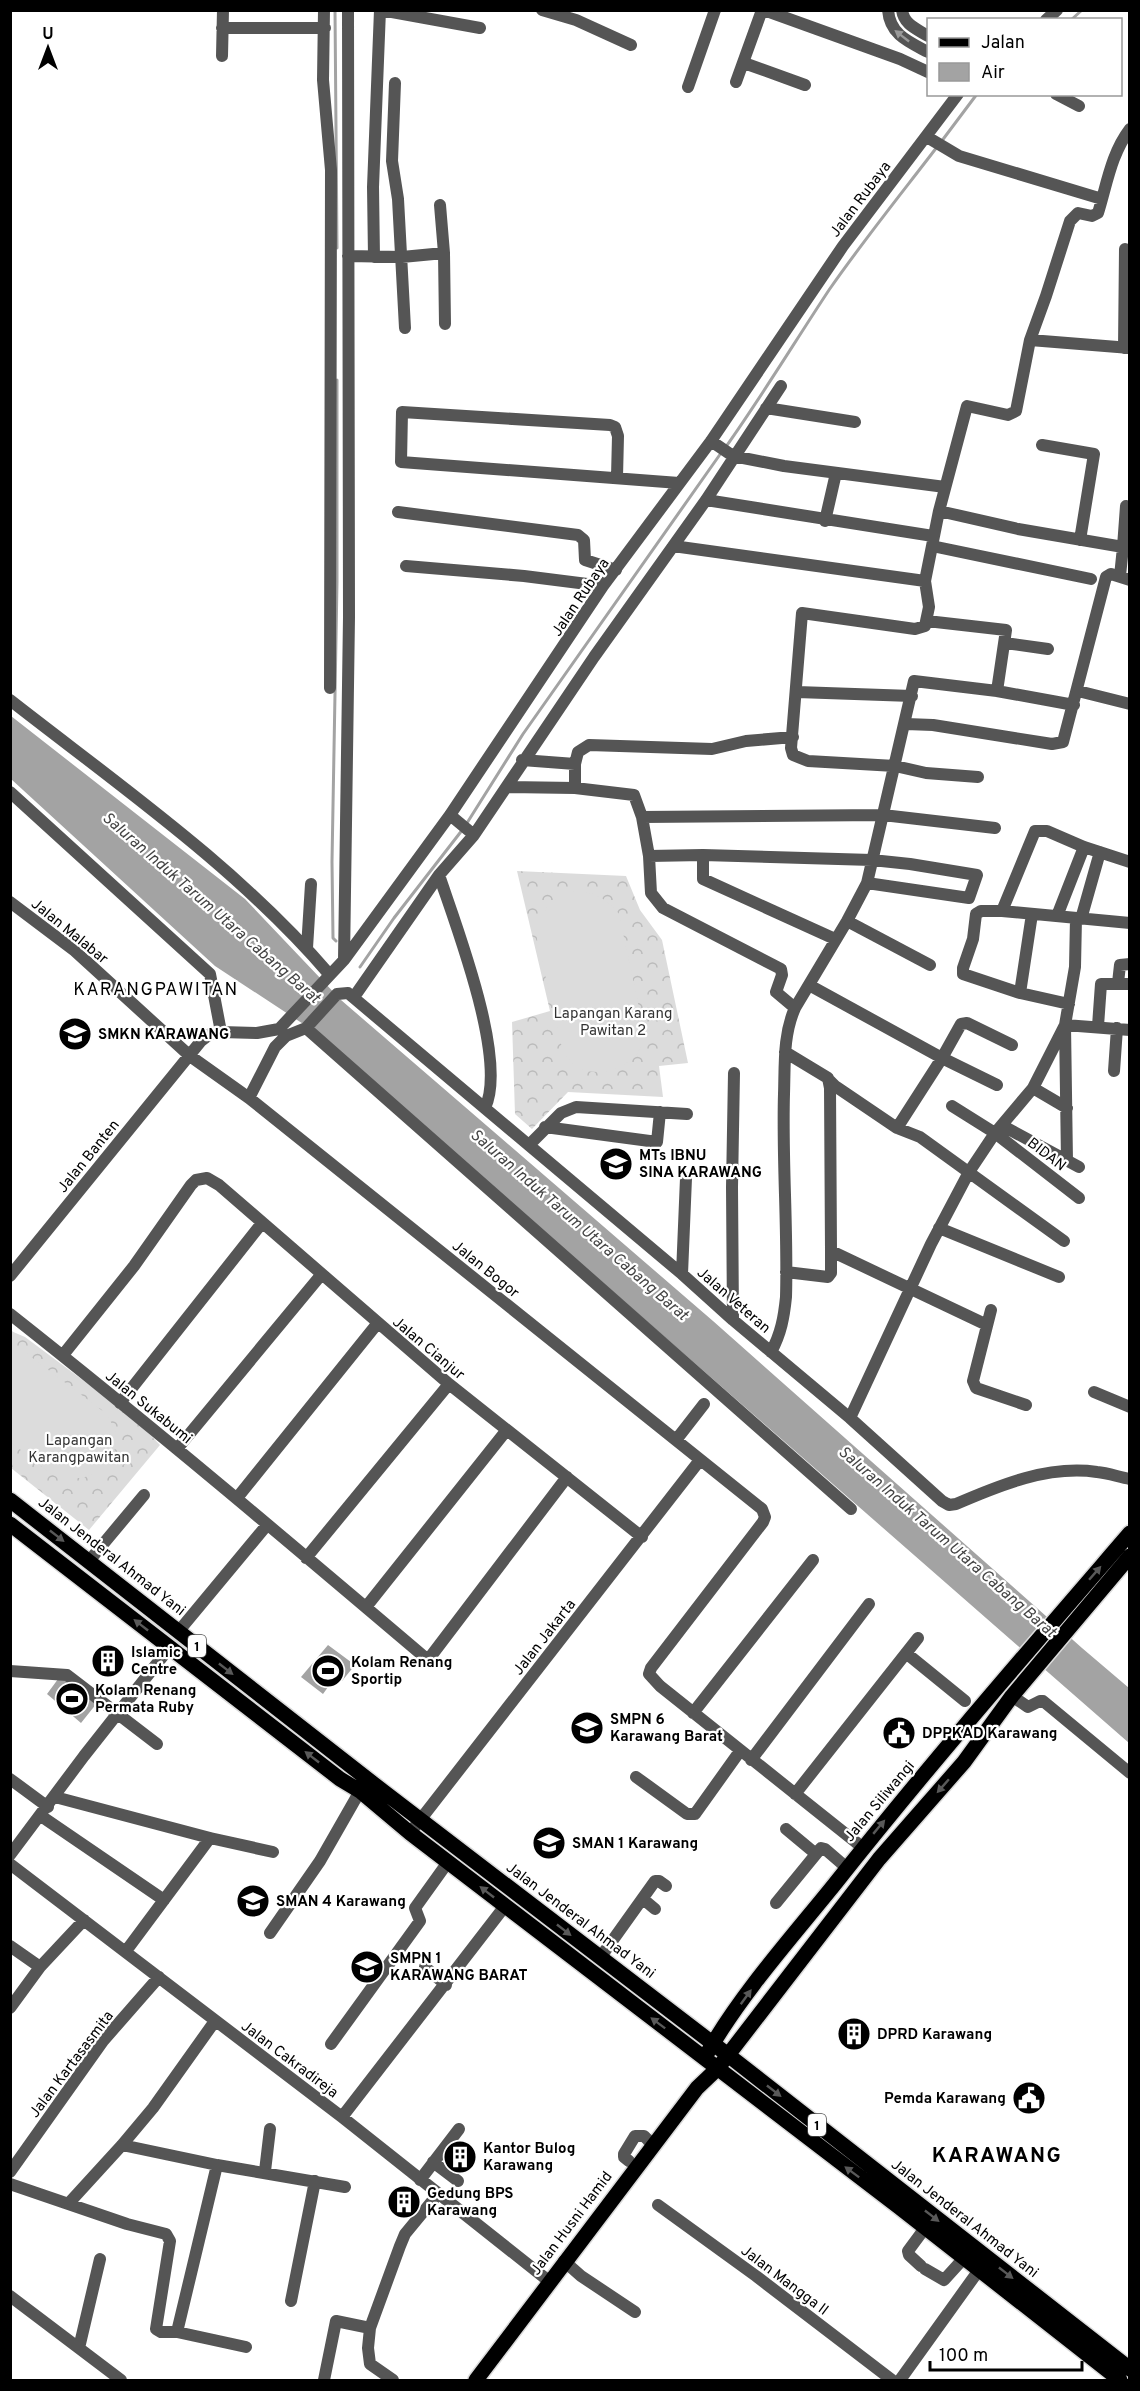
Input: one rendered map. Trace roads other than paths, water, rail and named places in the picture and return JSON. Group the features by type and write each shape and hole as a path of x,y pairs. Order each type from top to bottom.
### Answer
{"main road":[{"name":"Jalan Jenderal Ahmad Yani","path":"10,1500 420,1820 728,2055 959,2248 1130,2369"},
{"name":"Jalan Jenderal Ahmad Yani","path":"10,1524 340,1779 360,1791 410,1833 705,2059 902,2201 925,2228 959,2248 979,2270 1120,2380"},
{"name":"Jalan Siliwangi","path":"705,2059 713,2044 789,1941 862,1847 1130,1533"},
{"path":"728,2055 879,1858 964,1762 1012,1696 1130,1556"},
{"path":"947,1747 964,1762"},
{"path":"789,1941 807,1952"},
{"name":"Jalan Husni Hamid","path":"476,2380 697,2088 728,2055"},
{"name":"Jalan Husni Hamid","path":"697,2088 705,2059"}],"street":[{"path":"222,56 223,10"},
{"path":"324,10 323,80 331,170 330,688"},
{"path":"344,960 349,651 348,10"},
{"path":"374,257 373,187 380,10 480,28"},
{"path":"542,10 576,20 631,45"},
{"path":"688,87 715,10"},
{"path":"736,82 763,10 900,59 927,72"},
{"path":"888,10 892,28 901,38 927,51"},
{"path":"902,10 909,24 927,35"},
{"path":"222,28 325,28"},
{"path":"744,63 804,85"},
{"path":"395,83 392,161 398,199 405,328"},
{"name":"Jalan Rubaya","path":"221,1032 265,1033 279,1029 344,960 453,817 603,586 679,483 714,442 843,246 930,138 957,96"},
{"path":"1060,96 1079,106"},
{"path":"978,777 926,773 895,766 799,759 793,756 791,748 802,613 915,629 925,626 929,607 925,580 939,511 967,406 1008,415 1016,411 1030,340 1070,220 1078,213 1092,216 1098,213 1110,166 1120,141 1130,129"},
{"path":"376,136 392,135"},
{"path":"930,138 959,156 1102,199"},
{"path":"440,205 444,253 445,324"},
{"path":"1030,340 1127,348 1125,249"},
{"path":"348,256 402,257 444,253"},
{"path":"249,1098 275,1047 286,1036 306,1028 337,994 348,993 354,997 439,875 507,787 522,760 706,500 732,455 781,386"},
{"path":"766,408 855,422"},
{"path":"617,477 618,436 615,427 402,412 401,462 679,483"},
{"path":"714,442 732,455 784,466 945,488"},
{"path":"1042,445 1094,454 1080,540"},
{"path":"825,521 836,473"},
{"path":"706,500 933,541 1091,579"},
{"path":"906,724 933,725 1057,744 1063,742 1106,577 1112,574 1125,578 1123,547 1126,506"},
{"path":"939,511 1123,547"},
{"path":"398,512 578,535 584,540 585,560 616,570"},
{"path":"673,546 925,580"},
{"path":"406,566 524,576 603,586"},
{"path":"927,621 1006,630 996,691"},
{"path":"1005,643 1048,649"},
{"path":"771,1352 783,1322 786,1272 783,1140 785,1052 789,1022 867,882 906,724 914,681 996,691 1074,705"},
{"path":"1078,691 1130,704"},
{"path":"797,692 912,696"},
{"path":"10,700 222,868 307,948 326,977"},
{"path":"575,788 575,764 578,752 590,745 712,749 746,741 793,737"},
{"path":"522,760 575,764"},
{"path":"507,787 575,788 634,795 642,818 649,856 651,893 656,902 663,908 781,969 783,975 776,992 795,1008"},
{"path":"10,792 210,974 221,1032 210,1034 201,1041 190,1056"},
{"path":"642,818 883,815 995,828"},
{"path":"453,817 472,833"},
{"path":"1002,911 1035,831 1047,831 1084,847 1130,862"},
{"path":"1057,916 1084,847"},
{"path":"1067,1161 1065,1025 1075,967 1079,918 1100,852"},
{"path":"649,856 703,855 872,860 977,875 969,898 867,882"},
{"path":"703,855 703,879 835,939"},
{"path":"439,875 473,976 480,1006 492,1076 492,1089 485,1108"},
{"path":"307,948 311,884"},
{"name":"Jalan Malabar","path":"10,902 75,951 190,1056"},
{"path":"1069,1004 1020,993 963,974 973,939 976,914 981,911 1002,911 1079,918 1128,919"},
{"path":"1020,993 1032,914"},
{"path":"847,921 930,965"},
{"path":"1098,1026 1100,987 1105,983 1124,984 1119,968 1120,965 1130,964"},
{"path":"809,985 942,1058 997,1085"},
{"name":"Jalan Veteran","path":"354,997 430,1064 530,1144 850,1418 942,1502 949,1505 957,1504 1005,1483 1069,1471 1097,1471 1130,1479"},
{"path":"897,1128 961,1024 964,1023 1012,1045"},
{"path":"1065,1025 1123,1029 1113,1071"},
{"path":"850,1418 910,1287 969,1172 1033,1088 1065,1025"},
{"path":"306,1028 851,1509"},
{"path":"785,1052 828,1078 835,1086 897,1128 920,1137 1064,1241"},
{"name":"Jalan Bogor","path":"190,1056 249,1098 762,1509 765,1517 763,1522 651,1668 649,1674 660,1686 693,1713"},
{"name":"Jalan Banten","path":"10,1276 190,1056"},
{"path":"733,1320 734,1073"},
{"path":"786,1272 828,1277 831,1273 830,1088 828,1078"},
{"path":"1033,1088 1067,1108"},
{"path":"952,1106 1079,1167"},
{"path":"530,1144 561,1113 576,1107 687,1114"},
{"path":"545,1127 657,1142 660,1112"},
{"name":"BIDAN","path":"999,1130 1079,1198"},
{"name":"Jalan Cianjur","path":"63,1355 134,1266 191,1185 202,1178 213,1180 449,1384 642,1537"},
{"path":"682,1274 686,1178"},
{"path":"120,1403 262,1223"},
{"path":"939,1228 1059,1277"},
{"path":"831,1251 987,1324"},
{"path":"177,1449 321,1275"},
{"path":"991,1310 973,1381 976,1388 1026,1405"},
{"name":"Jalan Sukabumi","path":"10,1314 237,1498 428,1660 567,1478"},
{"path":"237,1498 377,1324"},
{"path":"306,1558 449,1384"},
{"path":"1094,1392 1130,1407"},
{"path":"676,1440 704,1404"},
{"path":"366,1607 506,1431"},
{"name":"Jalan Jakarta","path":"410,1833 700,1460"},
{"path":"89,1561 144,1495"},
{"path":"178,1632 267,1525"},
{"path":"813,1560 693,1713 862,1847"},
{"path":"751,1760 869,1604"},
{"path":"795,1794 918,1638"},
{"path":"10,1855 170,1647"},
{"path":"906,1653 965,1701"},
{"path":"10,1671 67,1675 157,1744"},
{"path":"1012,1696 1028,1707 1043,1701 1130,1773"},
{"path":"636,1777 687,1814 695,1814 740,1751"},
{"path":"10,1779 48,1806 164,1900"},
{"path":"270,1933 320,1861 360,1791"},
{"path":"48,1806 273,1852"},
{"path":"786,1829 816,1854"},
{"path":"126,1951 210,1838"},
{"path":"776,1903 821,1848 847,1868"},
{"path":"331,2043 420,1921 415,1908 448,1862"},
{"name":"Jalan Cakradireja","path":"10,1863 342,2117 550,2282"},
{"path":"600,1958 621,1938 655,1881 666,1886"},
{"path":"644,1899 655,1910"},
{"path":"342,2117 419,2014 446,1985 505,1906"},
{"path":"12,2003 40,1966 84,1920"},
{"path":"10,1946 40,1966"},
{"path":"425,1967 446,1985"},
{"name":"Jalan Kartasasmita","path":"10,2172 103,2041 159,1977"},
{"path":"69,2203 153,2108 215,2020"},
{"path":"265,2171 270,2129"},
{"path":"420,2180 459,2129"},
{"path":"629,2161 624,2154 635,2136 644,2136 653,2145"},
{"path":"122,2145 217,2165 265,2171 345,2187"},
{"path":"433,2162 458,2181"},
{"path":"177,2332 217,2165"},
{"path":"291,2301 315,2181"},
{"path":"10,2184 127,2224 166,2234 169,2238 166,2267 155,2326 161,2332 177,2332 246,2347"},
{"path":"393,2380 370,2364 368,2348 370,2328 405,2234 438,2194"},
{"name":"Jalan Mangga II","path":"658,2205 756,2276 892,2380"},
{"path":"925,2228 908,2251 909,2255 923,2267 946,2280 959,2248"},
{"path":"79,2348 100,2259"},
{"path":"564,2261 581,2276 635,2312"},
{"path":"900,2380 979,2270"},
{"path":"10,2296 121,2380"},
{"path":"324,2380 336,2321 370,2328"}],"water":[{"name":"Saluran Induk Tarum Utara Cabang Barat","path":"11,716 245,899 341,1000 713,1321 1129,1688 1129,1743 317,1033 215,966 11,779"},
{"name":"Kolam Renang Sportip","path":"328,1645 355,1665 342,1681 336,1676 323,1694 301,1677"},
{"name":"Kolam Renang Permata Ruby","path":"61,1675 97,1703 81,1723 47,1694"}],"waterway":[{"path":"335,10 337,248"},
{"path":"1073,18 1082,10"},
{"path":"941,142 976,96"},
{"path":"725,448 829,290 937,147"},
{"path":"336,941 333,938 332,862 337,582 337,380"},
{"path":"467,823 523,734 721,453"},
{"path":"360,967 394,918 463,829"}],"place":[{"name":"SMKN KARAWANG","path":"75,1034"},
{"name":"MTs IBNU SINA KARAWANG","path":"616,1164"},
{"name":"Islamic Centre","path":"108,1661"},
{"name":"Kolam Renang Sportip","path":"328,1671"},
{"name":"Kolam Renang Permata Ruby","path":"72,1699"},
{"name":"SMPN 6 Karawang Barat","path":"587,1728"},
{"name":"DPPKAD Karawang","path":"899,1733"},
{"name":"SMAN 1 Karawang","path":"549,1843"},
{"name":"SMAN 4 Karawang","path":"253,1901"},
{"name":"SMPN 1 KARAWANG BARAT","path":"367,1967"},
{"name":"DPRD Karawang","path":"854,2034"},
{"name":"Pemda Karawang","path":"1029,2098"},
{"name":"Kantor Bulog Karawang","path":"460,2157"},
{"name":"Gedung BPS Karawang","path":"404,2202"}],"district":[{"name":"KARANGPAWITAN","path":"156,989"},
{"name":"KARAWANG","path":"997,2155"}],"park label":[{"name":"Lapangan Karang Pawitan 2","path":"613,1022"},
{"name":"Lapangan Karangpawitan","path":"79,1448"}]}
